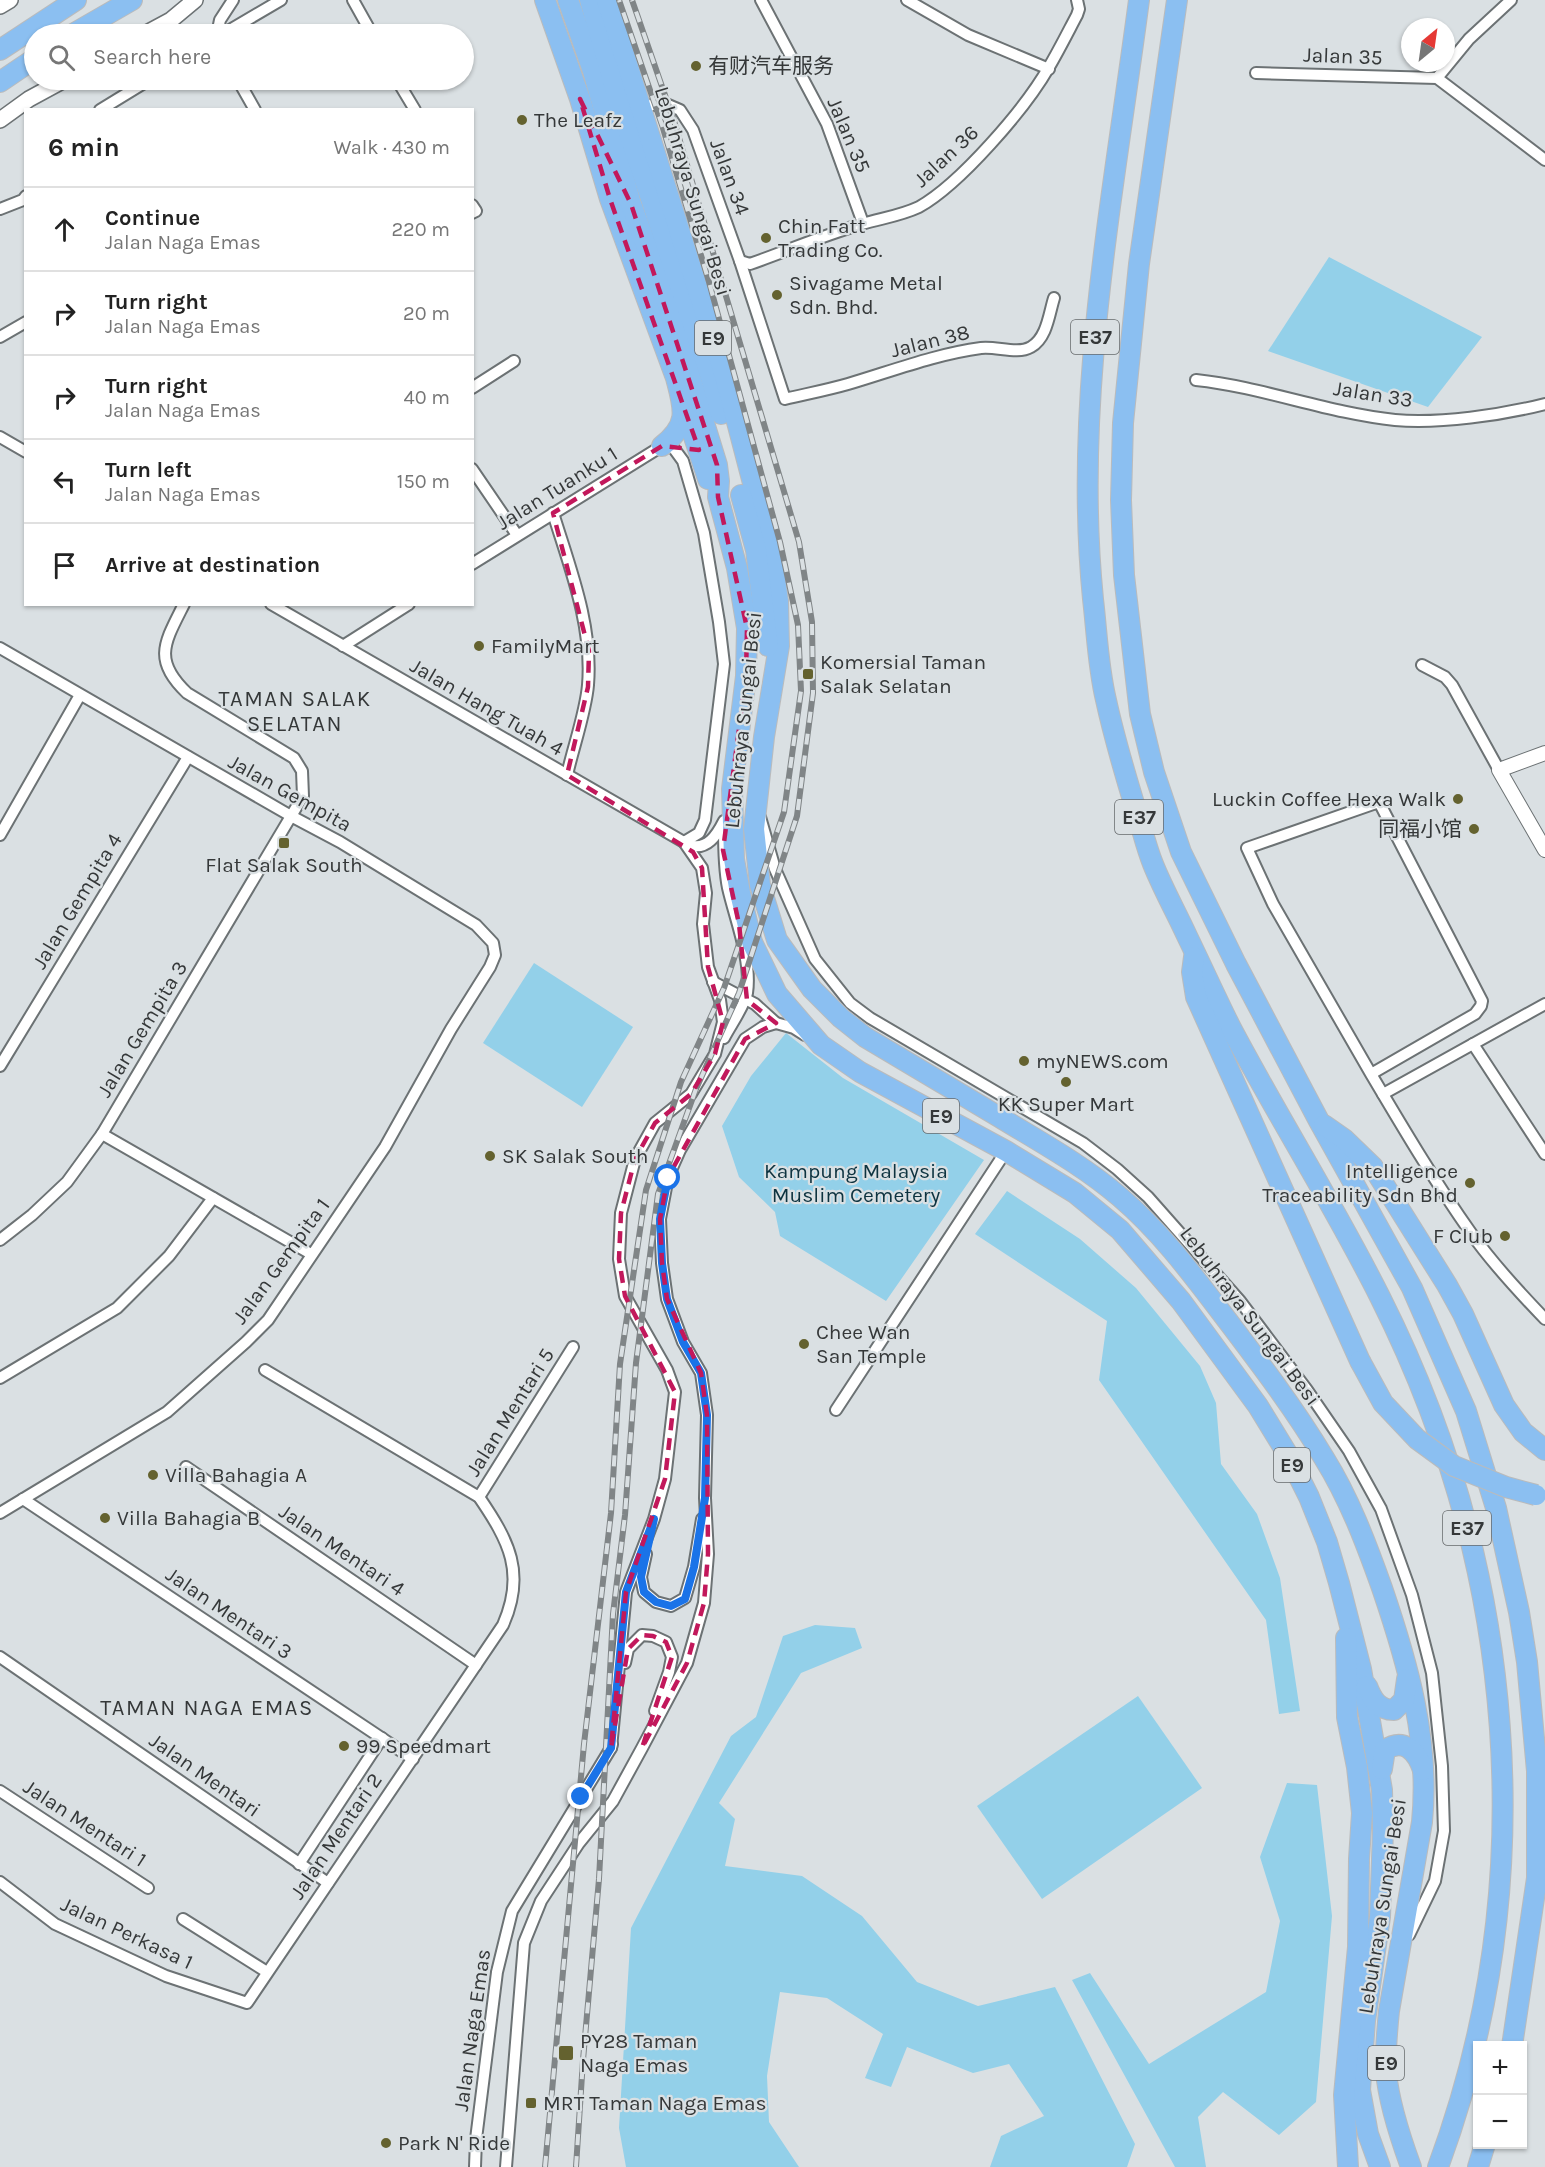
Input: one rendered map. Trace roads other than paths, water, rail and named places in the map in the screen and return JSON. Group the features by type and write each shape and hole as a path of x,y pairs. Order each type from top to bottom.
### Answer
{"highway":[{"path":"40,24 76,0"},
{"path":"90,24 132,0"},
{"path":"545,0 580,99 610,199 717,497"},
{"name":"Lebuhraya Sungai Besi","path":"568,0 593,71 631,204 666,299 704,417 717,465 719,481 717,497 737,568 747,628 746,676 732,789 734,859 752,942 777,994 821,1045 860,1072 1006,1151 1075,1193 1120,1230 1181,1301 1258,1406 1288,1455 1309,1497 1327,1542 1361,1669 1382,1790 1380,1917 1365,2021 1360,2090 1368,2134 1380,2167"},
{"path":"590,0 623,115 711,378 756,550 773,684"},
{"name":"Lebuhraya Sungai Besi","path":"607,0 725,376 772,556 779,646 754,829 760,885 777,940 812,989 841,1018 866,1037 1065,1156 1121,1198 1175,1252 1259,1362 1325,1459 1365,1539 1392,1618 1419,1719 1424,1774 1425,1797 1417,1857 1389,2011 1386,2041 1386,2072 1393,2109 1411,2167"},
{"name":"E37","path":"1139,0 1106,246 1089,407 1089,561 1101,676 1123,767 1153,864 1230,1026 1335,1212 1382,1300 1408,1357 1425,1395 1456,1484 1481,1589 1493,1653 1503,1756 1504,1838 1500,1897 1485,2006 1458,2107 1440,2162"},
{"name":"E37","path":"1177,0 1139,264 1123,423 1121,500 1124,575 1140,714 1154,772 1181,852 1236,964 1319,1122 1412,1288 1450,1371 1481,1456 1496,1509 1527,1662 1541,1813 1537,1878 1513,2041"},
{"path":"0,51 24,35"},
{"path":"0,82 24,66"},
{"path":"580,99 631,204"},
{"path":"683,405 683,419 680,428 667,446 684,448 694,453 703,463"},
{"path":"1194,952 1192,972 1196,997 1360,1361 1383,1403 1417,1439 1454,1466 1506,1487 1540,1495"},
{"path":"1319,1122 1344,1139 1373,1167 1463,1314 1504,1405 1523,1432 1545,1450"},
{"path":"1346,1613 1347,1717 1357,1767 1362,1813 1358,1947 1344,2095 1348,2167"},
{"path":"1361,1669 1375,1702 1388,1710 1398,1708 1404,1700 1407,1672"},
{"path":"1382,1790 1382,1761 1385,1750 1394,1744 1401,1744 1414,1753 1424,1774"},
{"path":"1478,2167 1484,2149"}],"main road":[{"path":"0,6 10,0"},
{"path":"171,21 182,0"},
{"path":"165,24 195,0"},
{"path":"0,120 46,90"}],"street":[{"path":"219,24 233,0"},
{"path":"240,24 281,0"},
{"path":"353,0 366,24"},
{"name":"Jalan 35","path":"761,0 827,124 863,223"},
{"path":"907,0 968,35 1048,69 1079,9 1077,0"},
{"path":"1511,0 1469,39 1437,78 1545,160"},
{"name":"Jalan 36","path":"740,261 750,264 863,223 897,216 920,206 965,170 1016,114 1048,69"},
{"name":"Jalan 35","path":"1256,73 1437,78"},
{"path":"103,108 133,90"},
{"path":"244,90 254,108"},
{"path":"403,90 413,108"},
{"name":"Jalan 34","path":"641,106 666,104 680,110 693,130 740,261 785,399"},
{"path":"0,208 24,199"},
{"name":"Jalan 38","path":"785,399 847,384 958,351 988,347 1016,351 1030,348 1039,341 1045,329 1054,298"},
{"path":"0,337 24,323"},
{"path":"474,387 514,361"},
{"name":"Jalan 33","path":"1196,380 1230,384 1394,420 1424,421 1520,410 1545,404"},
{"path":"0,437 24,451"},
{"path":"667,446 683,461 704,533 724,664 705,820 699,833 684,842"},
{"name":"Jalan Tuanku 1","path":"474,563 667,446"},
{"path":"474,472 517,536"},
{"path":"553,513 579,599 589,651 588,687 567,775"},
{"name":"Jalan Gempita 3","path":"0,1240 32,1215 67,1182 102,1134 303,796 302,771 294,758 187,693 175,682 165,663 166,639 183,606"},
{"name":"Jalan Hang Tuah 4","path":"274,606 684,842"},
{"path":"343,646 406,606"},
{"name":"Jalan Gempita","path":"0,648 340,842 476,925 493,943"},
{"path":"1422,665 1445,677 1452,685 1545,849"},
{"path":"0,836 80,695"},
{"path":"1499,770 1545,753"},
{"name":"Jalan Gempita 4","path":"0,1066 188,757"},
{"path":"715,1054 747,995 747,977 739,924 728,888 723,850 724,821 732,789"},
{"path":"756,802 775,869 814,959 850,1003 870,1018 1083,1143 1148,1197 1253,1319 1307,1390 1349,1451 1382,1509 1412,1596 1432,1673 1442,1766 1444,1831 1435,1881 1399,1956"},
{"path":"1371,1074 1475,1014 1482,1001 1379,802 1247,848 1274,904 1371,1074 1412,1143 1472,1234 1545,1319"},
{"path":"684,842 694,847 707,843 717,835 724,821"},
{"name":"Jalan Naga Emas","path":"684,842 702,868 706,893 704,924 708,968 720,1000 723,1022 715,1054 691,1094 656,1123 635,1159 621,1213 618,1259 625,1296 667,1370 675,1392 665,1479 641,1577 644,1592 656,1602 671,1606 685,1599 694,1567 705,1498"},
{"name":"Jalan Gempita 1","path":"0,1513 167,1412 268,1320 385,1147 451,1029 490,967 495,956 493,943"},
{"path":"713,981 745,998 776,1023 794,1028 821,1045"},
{"path":"1383,1094 1545,1004"},
{"name":"Jalan Naga Emas","path":"506,2167 524,1943 542,1901 579,1844 613,1802 687,1663 704,1603 708,1554 705,1498 707,1415 701,1373 683,1342 667,1299 662,1263 660,1219 668,1178 680,1150 745,1040 763,1027 776,1023"},
{"path":"1473,1044 1545,1154"},
{"path":"102,1134 311,1254"},
{"path":"836,1410 1006,1151"},
{"path":"0,1378 117,1308 169,1256 213,1198"},
{"name":"Jalan Mentari 5","path":"479,1497 573,1347"},
{"name":"Jalan Mentari 2","path":"247,2003 503,1625 512,1604 514,1574 500,1527 479,1497 265,1370"},
{"name":"Jalan Mentari 4","path":"186,1467 476,1665"},
{"name":"Jalan Mentari 3","path":"23,1499 412,1759"},
{"name":"Jalan Naga Emas","path":"611,1748 626,1592 654,1519"},
{"name":"Jalan Naga Emas","path":"475,2167 476,2139 496,1972 512,1911 611,1748 628,1649 642,1635 653,1636 666,1642 672,1657 669,1672 642,1748"},
{"name":"Jalan Mentari","path":"0,1658 328,1883"},
{"path":"299,1864 382,1738"},
{"name":"Jalan Mentari 1","path":"0,1791 148,1888"},
{"name":"Jalan Perkasa 1","path":"0,1882 55,1924 166,1977 247,2003"},
{"path":"183,1919 267,1972"}],"railway":[{"path":"545,2167 584,1744 611,1513 620,1364 646,1190 681,1082 724,988 784,812 801,691 798,625 780,542 709,282 662,125 619,0"},
{"path":"576,2167 599,1879 613,1614 625,1515 636,1363 658,1194 696,1089 739,993 797,816 813,693 812,622 799,542 674,121 632,0"}],"place":[{"name":"有财汽车服务","path":"696,66"},
{"name":"The Leafz","path":"522,120"},
{"name":"Chin Fatt Trading Co.","path":"766,238"},
{"name":"Sivagame Metal Sdn. Bhd.","path":"777,295"},
{"name":"FamilyMart","path":"479,646"},
{"name":"Komersial Taman Salak Selatan","path":"808,674"},
{"name":"Luckin Coffee Hexa Walk","path":"1458,799"},
{"name":"同福小馆","path":"1474,829"},
{"name":"Flat Salak South","path":"284,843"},
{"name":"myNEWS.com","path":"1024,1061"},
{"name":"KK Super Mart","path":"1066,1082"},
{"name":"SK Salak South","path":"490,1156"},
{"name":"Intelligence Traceability Sdn Bhd","path":"1470,1183"},
{"name":"F Club","path":"1505,1236"},
{"name":"Chee Wan San Temple","path":"804,1344"},
{"name":"Villa Bahagia A","path":"153,1475"},
{"name":"Villa Bahagia B","path":"105,1518"},
{"name":"99 Speedmart","path":"344,1746"},
{"name":"PY28 Taman Naga Emas","path":"566,2053"},
{"name":"MRT Taman Naga Emas","path":"531,2103"},
{"name":"Park N' Ride","path":"386,2143"}],"district":[{"name":"TAMAN SALAK SELATAN","path":"295,712"},
{"name":"TAMAN NAGA EMAS","path":"207,1708"}],"park label":[{"name":"Kampung Malaysia Muslim Cemetery","path":"856,1183"}]}
